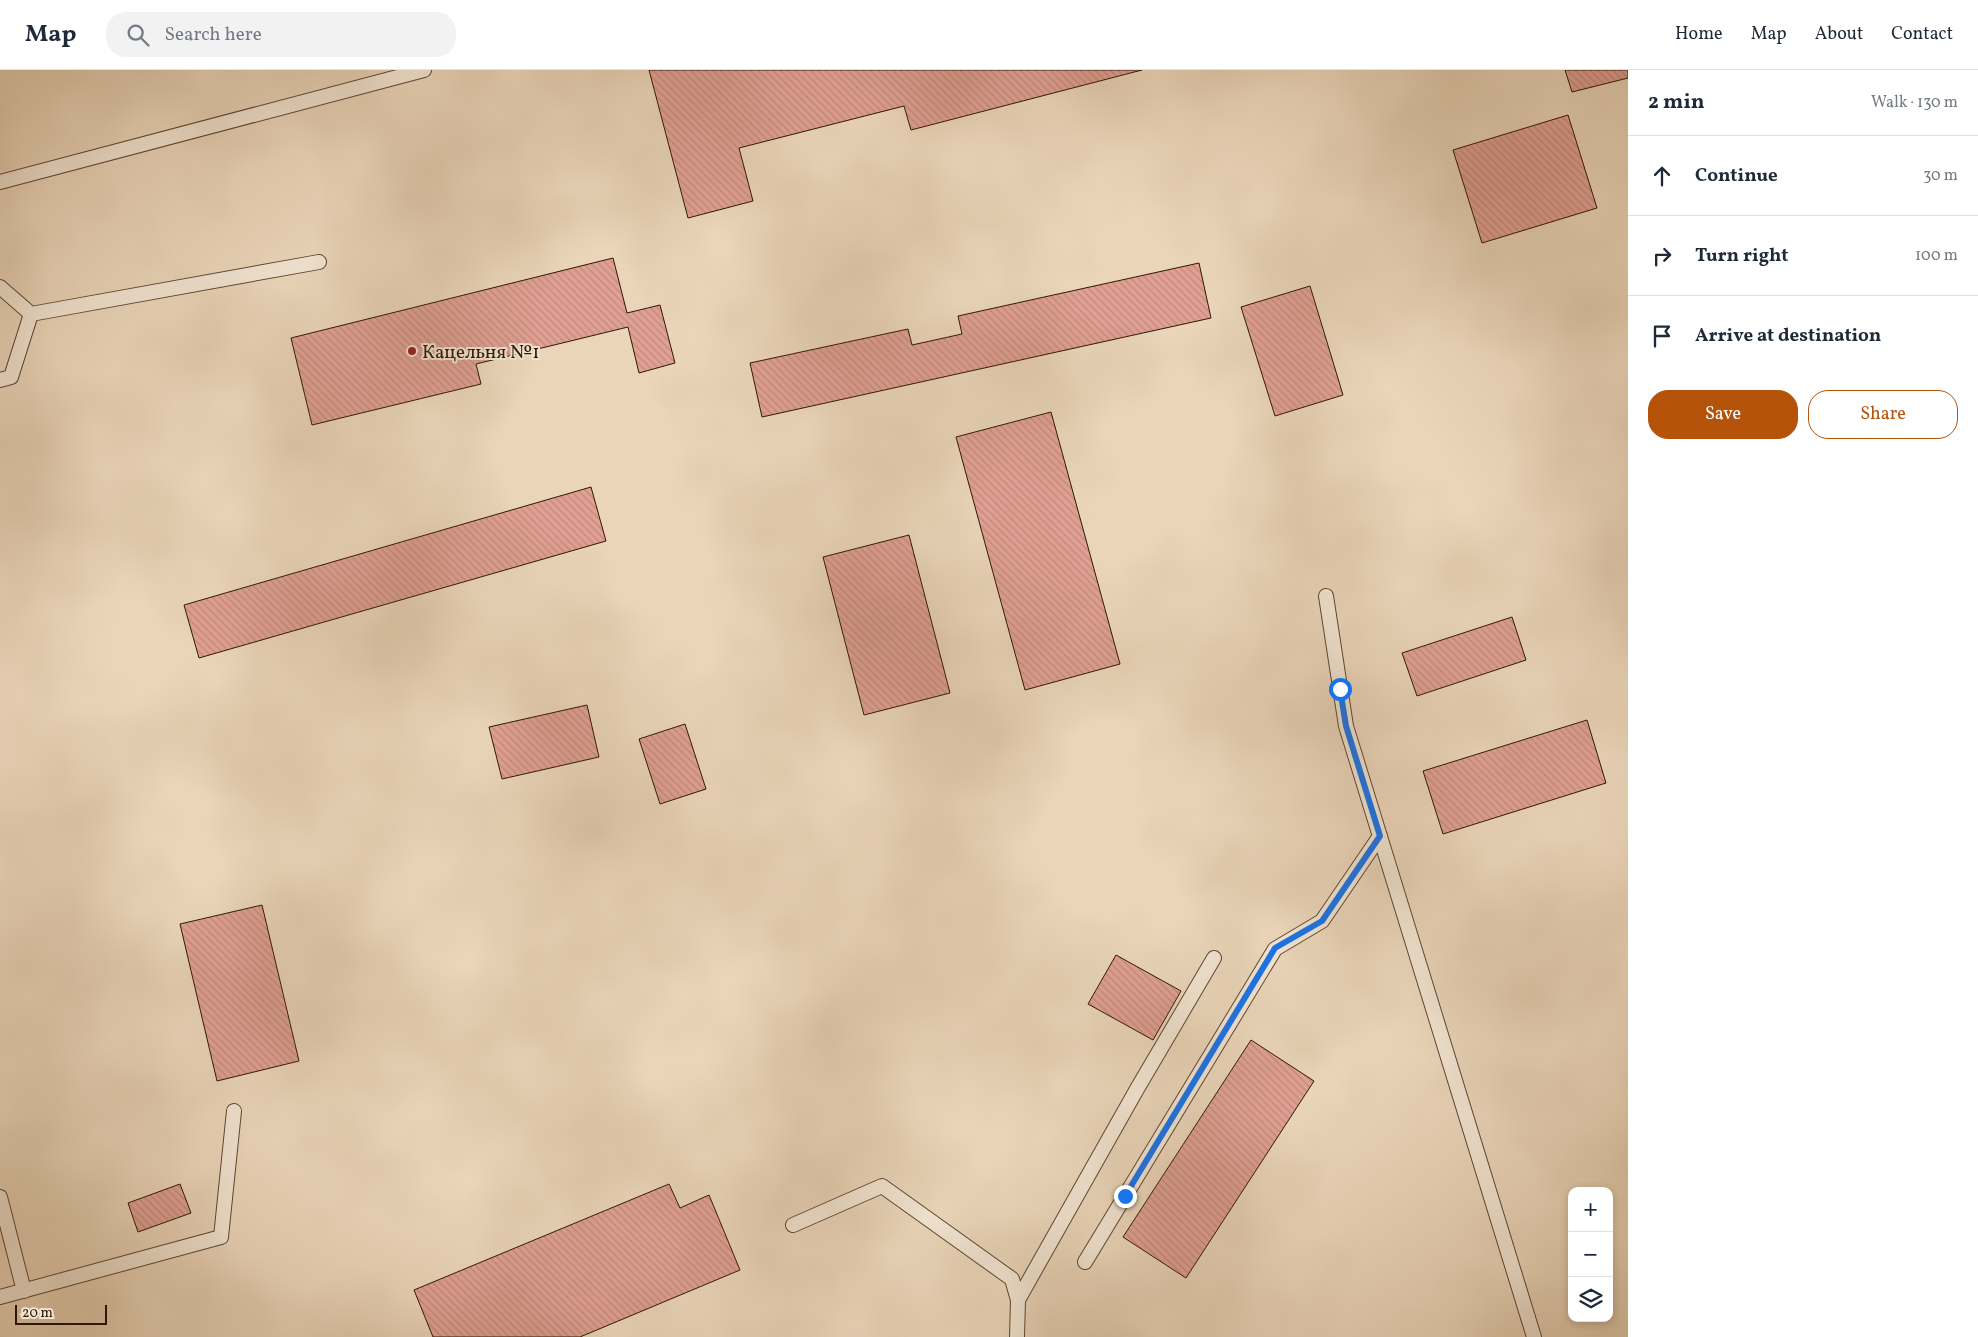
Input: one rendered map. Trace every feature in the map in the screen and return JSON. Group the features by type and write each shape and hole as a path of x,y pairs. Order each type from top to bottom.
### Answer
{"lane":[{"path":"0,182 424,70"},
{"path":"31,314 319,262"},
{"path":"0,287 31,314"},
{"path":"0,380 11,377 31,314"},
{"path":"1326,596 1346,726 1534,1337"},
{"path":"1085,1262 1275,948 1322,921 1380,836"},
{"path":"1018,1300 1137,1089 1214,958"},
{"path":"0,1297 221,1237 234,1111"},
{"path":"793,1225 882,1186 1012,1279 1018,1300 1017,1337"},
{"path":"0,1197 24,1291"}],"building":[{"path":"649,70 1142,70 911,130 904,106 739,148 753,201 688,218"},
{"path":"1565,70 1628,70 1628,78 1572,92"},
{"path":"1568,115 1597,208 1482,243 1453,150"},
{"name":"Кацельня №1","path":"613,258 627,313 660,305 675,363 639,373 628,327 476,364 481,384 312,425 291,338"},
{"path":"1199,263 1211,318 762,417 750,363 908,329 912,345 962,334 958,316"},
{"path":"1310,286 1343,395 1275,416 1241,307"},
{"path":"1051,412 1120,664 1025,690 956,437"},
{"path":"591,487 606,541 199,658 184,605"},
{"path":"909,535 950,693 864,715 823,557"},
{"path":"1512,617 1526,660 1417,696 1402,653"},
{"path":"587,705 599,757 502,779 489,727"},
{"path":"1587,720 1606,783 1443,834 1423,771"},
{"path":"685,724 706,789 660,804 639,739"},
{"path":"262,905 299,1061 217,1081 180,924"},
{"path":"1116,955 1181,991 1153,1040 1088,1004"},
{"path":"1251,1040 1314,1081 1186,1278 1123,1237"},
{"path":"180,1184 191,1213 138,1232 128,1203"},
{"path":"669,1184 680,1208 709,1195 740,1270 580,1337 433,1337 414,1290"}],"place":[{"name":"Кацельня №1","path":"412,351"}],"route":[{"path":"1125,1196 1275,948 1322,921 1380,836 1346,726 1340,689"}]}
